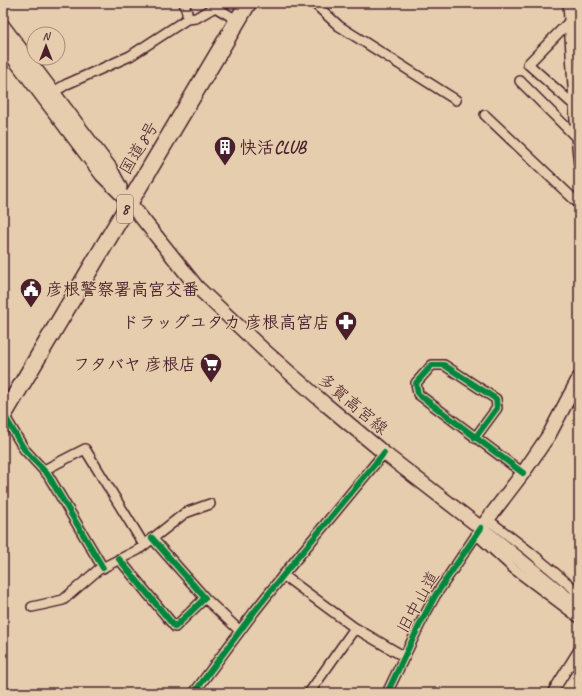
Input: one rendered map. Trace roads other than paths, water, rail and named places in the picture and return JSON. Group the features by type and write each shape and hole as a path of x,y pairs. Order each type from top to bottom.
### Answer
{"highway":[{"name":"国道8号","path":"3,416 248,3"}],"main road":[{"path":"3,26 49,95"},
{"path":"3,44 49,95"},
{"name":"多賀高宮線","path":"49,95 102,175 129,202 197,287 266,352 384,454 481,527 579,608"},
{"path":"481,527 523,473 549,435 579,378"}],"street":[{"path":"184,3 187,12 186,19"},
{"path":"314,3 339,26 456,100"},
{"path":"568,3 579,165"},
{"path":"49,95 67,84 130,56 186,19 196,18 215,7 237,20"},
{"path":"570,21 528,64 574,105"},
{"path":"520,82 576,137"},
{"path":"485,115 579,204"},
{"path":"475,438 497,408 496,399 444,365 432,365 416,383 418,394 475,438 523,473"},
{"path":"3,416 24,449 48,474 103,568"},
{"path":"44,470 85,449 144,545"},
{"path":"194,693 284,575 384,454"},
{"path":"32,607 63,600 98,570 138,550 185,513 210,504"},
{"path":"481,527 530,552 572,588 579,598"},
{"path":"481,527 514,568 579,618"},
{"name":"旧中山道","path":"387,693 420,622 435,596 481,527"},
{"path":"152,538 205,598 240,631"},
{"path":"120,559 175,627 205,598"},
{"path":"284,575 355,628 405,657"},
{"path":"309,693 355,628"},
{"path":"552,693 579,650"}],"railway":[{"path":"576,3 579,43"}],"place":[{"name":"快活CLUB","path":"225,166"},
{"name":"彦根警察署高宮交番","path":"31,308"},
{"name":"ドラッグユタカ 彦根高宮店","path":"346,342"},
{"name":"フタバヤ 彦根店","path":"211,384"}]}
